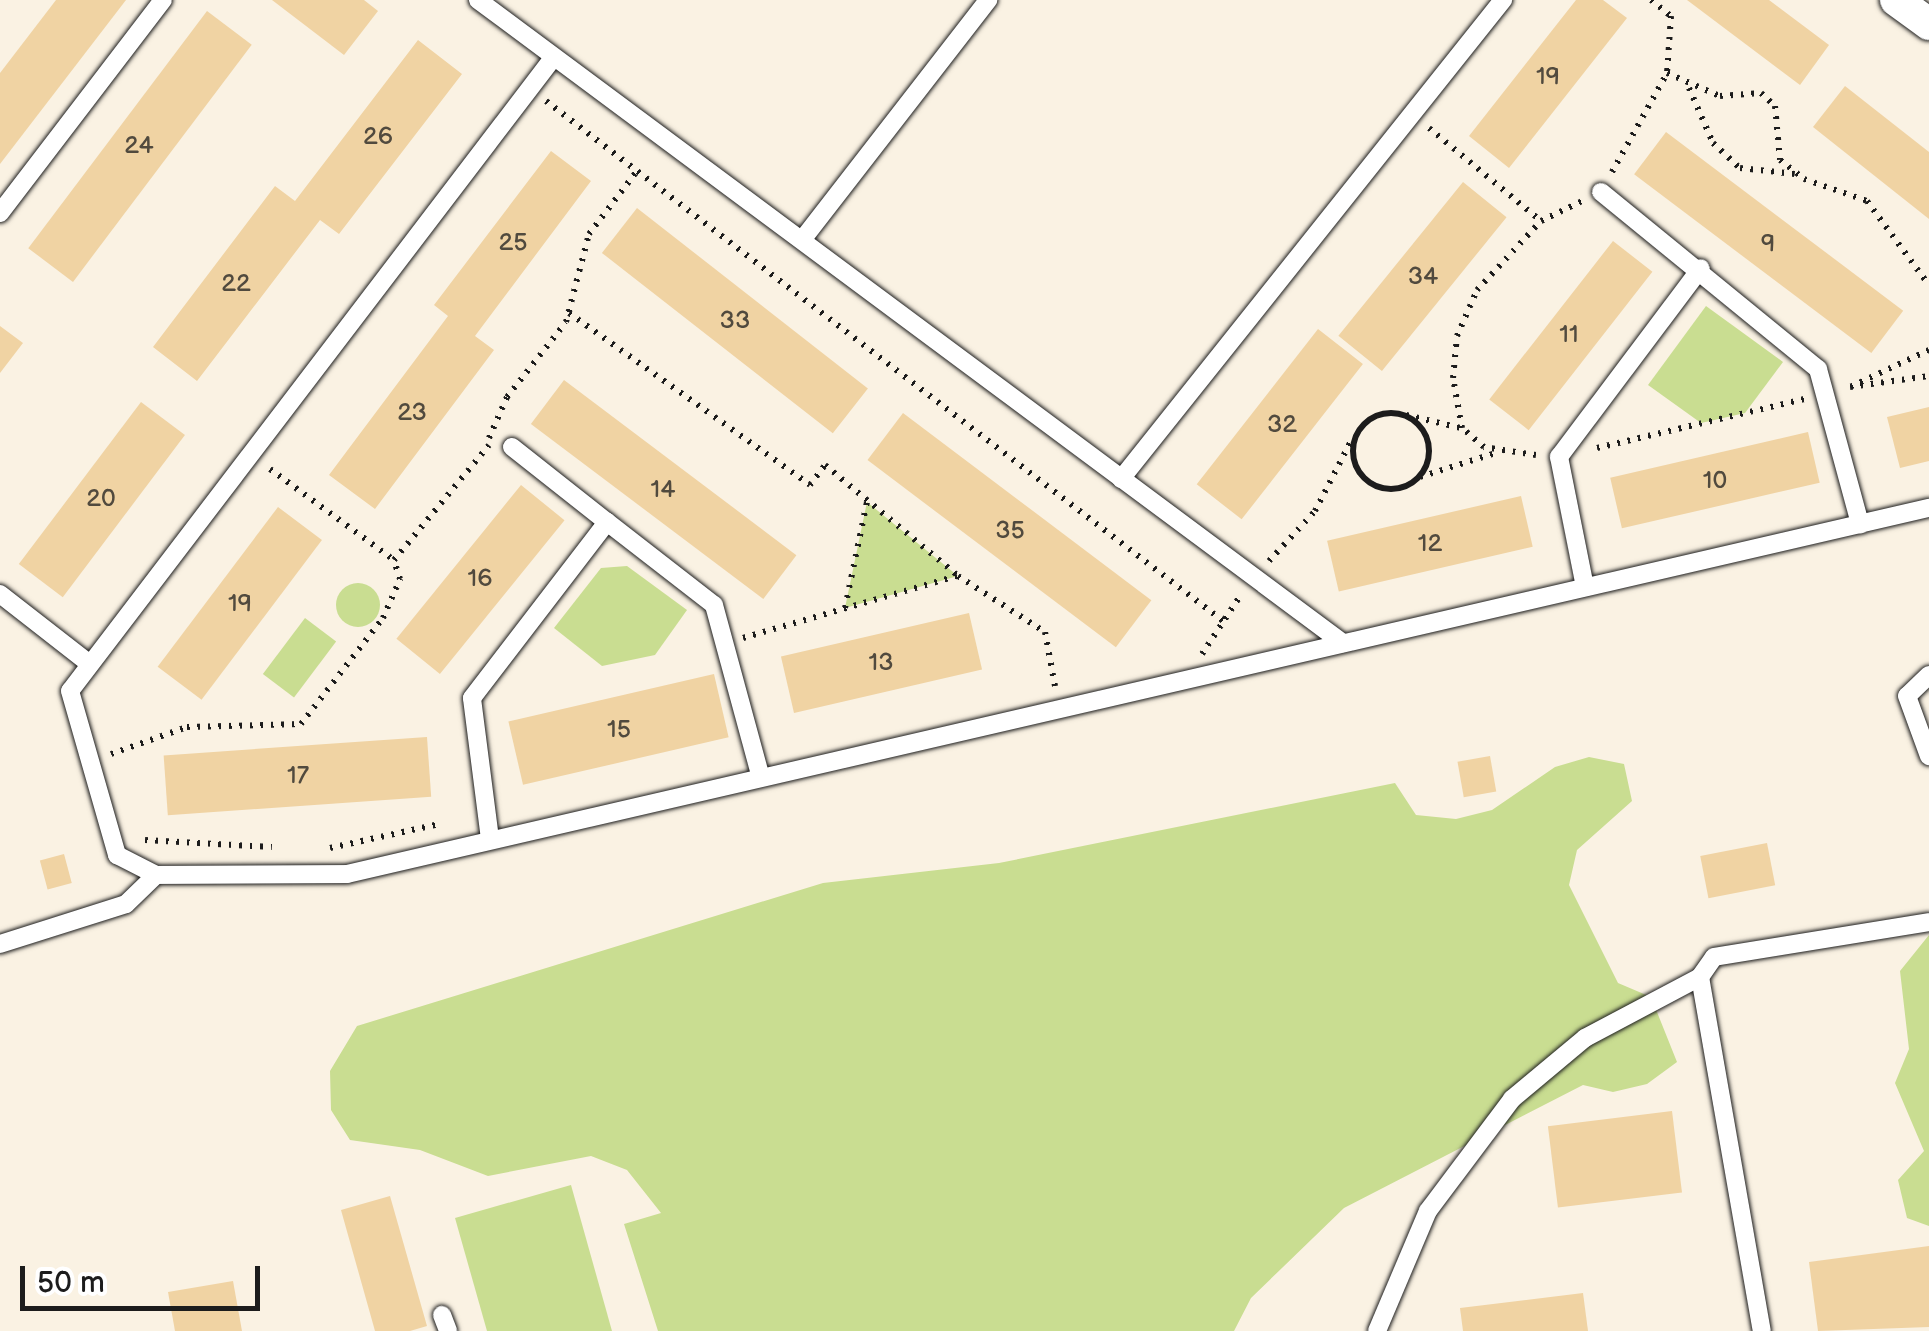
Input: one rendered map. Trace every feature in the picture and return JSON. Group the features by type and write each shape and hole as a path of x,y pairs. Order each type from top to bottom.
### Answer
{"street":[{"path":"1899,1 1929,24"}],"lane":[{"path":"0,213 163,0"},
{"path":"478,0 1343,643"},
{"path":"802,240 988,0"},
{"path":"1121,479 1503,0"},
{"path":"553,58 70,691 117,855 156,875 348,874 760,774 1929,508"},
{"path":"1600,192 1701,268 1818,368 1860,524"},
{"path":"1586,588 1558,457 1701,268"},
{"path":"512,447 714,605 760,774"},
{"path":"490,839 472,698 607,522"},
{"path":"0,594 90,664"},
{"path":"1929,675 1908,696 1929,756"},
{"path":"0,944 126,904 156,875"},
{"path":"1377,1331 1428,1211 1512,1100 1585,1038 1700,977 1714,958 1755,946 1929,922"},
{"path":"1700,977 1762,1331"}],"path":[{"path":"1412,114 1541,221 1600,192 1667,73 1672,16 1651,0"},
{"path":"1667,73 1689,88 1761,93 1775,106 1780,160 1798,174"},
{"path":"1689,88 1713,142 1740,168 1798,174 1867,200 1929,286"},
{"path":"530,89 1223,621"},
{"path":"394,560 490,444 488,426 570,313 576,260 637,171"},
{"path":"570,313 810,485 825,466 958,576 1045,632 1055,686"},
{"path":"1850,388 1929,350"},
{"path":"1825,394 1929,376"},
{"path":"1850,388 1854,404"},
{"path":"1462,428 1403,415 1361,426 1356,469 1393,490 1420,477 1500,452"},
{"path":"1403,415 1425,434 1420,477"},
{"path":"1253,577 1315,510 1352,439"},
{"path":"490,444 506,454 512,447"},
{"path":"111,754 188,727 301,724 383,618 400,580 394,560 270,470"},
{"path":"845,608 867,502"},
{"path":"727,643 958,576"}],"green space":[{"path":"1706,306 1783,362 1745,413 1701,423 1648,385"},
{"path":"867,502 958,576 845,608"},
{"path":"627,566 687,610 655,655 602,666 554,628 601,568"},
{"path":"358,583 373,590 380,605 373,620 358,627 343,620 336,605 343,590"},
{"path":"305,618 336,641 294,697 263,674"},
{"path":"1589,757 1624,764 1632,801 1577,850 1569,885 1618,983 1651,997 1677,1062 1647,1084 1613,1092 1583,1085 1344,1208 1251,1298 1234,1331 658,1331 624,1224 661,1213 627,1170 591,1156 488,1176 420,1150 350,1140 331,1110 330,1071 357,1026 823,883 999,863 1395,783 1416,815 1456,819 1492,810 1555,767"},
{"path":"1929,935 1929,1226 1907,1218 1898,1180 1924,1151 1895,1083 1909,1049 1900,971"},
{"path":"571,1185 612,1331 487,1331 455,1218"}],"building":[{"path":"56,0 126,0 0,164 0,73"},
{"path":"272,0 364,0 378,11 344,55"},
{"path":"1576,0 1603,0 1627,18 1509,168 1469,136"},
{"path":"1687,0 1769,0 1829,45 1800,85"},
{"path":"207,11 252,45 73,282 28,248"},
{"path":"418,40 462,74 339,234 320,220 197,381 153,347 275,186 295,201"},
{"path":"1845,86 1929,152 1929,219 1813,127"},
{"path":"1666,132 1903,311 1871,353 1634,174"},
{"path":"551,151 591,181 475,336 494,350 375,509 329,475 448,316 434,305"},
{"path":"1463,182 1507,217 1382,371 1338,336"},
{"path":"637,208 868,388 833,433 602,253"},
{"path":"1613,241 1652,272 1529,430 1489,399"},
{"path":"0,326 23,343 0,373"},
{"path":"1318,329 1363,364 1242,519 1197,484"},
{"path":"564,380 796,555 763,599 531,424"},
{"path":"141,402 185,435 63,597 19,564"},
{"path":"1929,407 1929,461 1900,468 1887,417"},
{"path":"903,413 1151,600 1116,647 867,460"},
{"path":"1808,432 1820,483 1622,528 1610,478"},
{"path":"521,485 565,520 440,674 396,639"},
{"path":"1521,496 1533,547 1339,591 1327,541"},
{"path":"278,507 322,540 202,700 158,667"},
{"path":"969,613 982,670 794,713 781,656"},
{"path":"714,674 729,737 523,785 508,721"},
{"path":"427,737 431,797 168,815 164,755"},
{"path":"1490,756 1496,791 1464,797 1458,762"},
{"path":"1767,843 1775,885 1708,898 1700,856"},
{"path":"64,854 72,883 48,889 40,860"},
{"path":"1672,1111 1682,1192 1558,1208 1548,1126"},
{"path":"390,1196 427,1326 410,1331 375,1331 341,1210"},
{"path":"1929,1246 1929,1327 1818,1331 1809,1262"},
{"path":"233,1281 242,1331 175,1331 168,1292"},
{"path":"1583,1293 1588,1331 1463,1331 1460,1308"}]}
